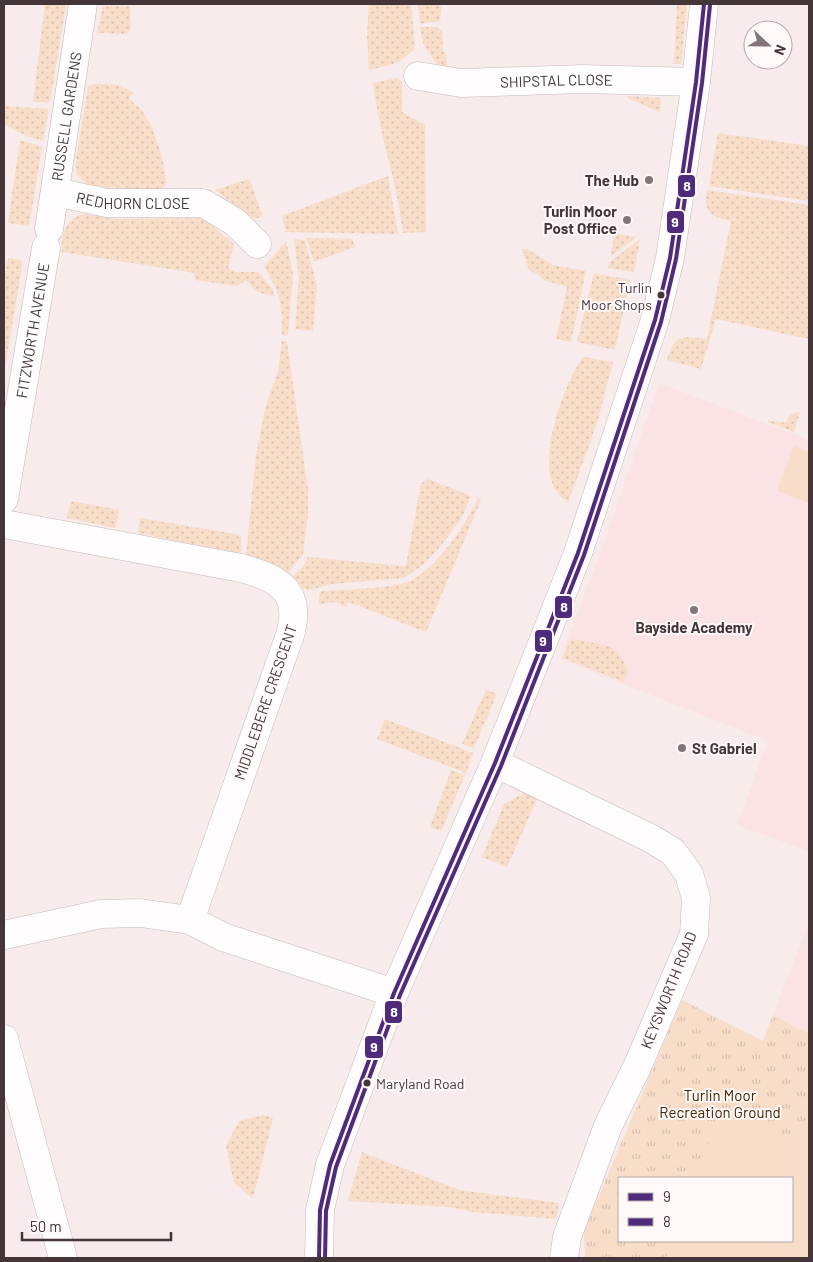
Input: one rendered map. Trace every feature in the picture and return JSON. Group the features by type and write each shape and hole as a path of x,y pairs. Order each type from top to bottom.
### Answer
{"street":[{"name":"RUSSELL GARDENS","path":"47,238 83,4"},
{"path":"319,1258 320,1210 330,1165 394,993 495,763 578,553 655,320 670,258 696,82 704,4"},
{"name":"SHIPSTAL CLOSE","path":"418,76 461,83 582,79 696,82"},
{"name":"REDHORN CLOSE","path":"55,192 107,203 203,203 235,222 257,244"},
{"name":"FITZWORTH AVENUE","path":"4,500 47,238"},
{"name":"MIDDLEBERE CRESCENT","path":"4,524 248,570 279,583 292,599 294,618 290,632 190,920"},
{"name":"KEYSWORTH ROAD","path":"495,763 650,838 673,852 689,874 696,898 694,934 638,1065 608,1126 567,1236 564,1258"},
{"path":"4,935 101,914 140,913 190,920 223,937 394,993"},
{"path":"4,1039 63,1258"}],"shaded area":[{"name":"Bayside Academy","path":"659,383 809,440 809,851 737,825 768,741 560,659 598,560"},
{"path":"809,922 809,1034 773,1015"}],"green space":[{"path":"45,4 66,4 50,102 33,102"},
{"path":"369,4 411,4 415,49 397,63 369,70 367,34"},
{"path":"418,4 442,4 440,21 420,24"},
{"path":"677,4 687,4 681,64 674,64"},
{"path":"103,6 130,6 131,29 126,34 97,33"},
{"path":"420,27 436,27 442,31 443,52 446,53 447,66 437,65 423,43"},
{"path":"397,78 402,82 402,112 425,125 426,232 403,233 397,195 376,102 373,83"},
{"path":"89,85 120,85 133,93 129,98 143,112 152,128 159,147 166,184 162,189 100,187 84,182 79,177 76,169 76,159 88,89"},
{"path":"628,96 661,98 660,112 629,99"},
{"path":"4,106 49,109 43,141 26,136 4,124"},
{"path":"718,133 809,146 809,201 709,186"},
{"path":"20,140 42,147 29,226 8,223"},
{"path":"388,176 398,234 286,232 282,216"},
{"path":"249,179 263,216 254,219 215,190"},
{"path":"707,190 809,205 809,339 716,319 701,369 667,360 673,345 681,338 707,339 731,221 718,218 710,212 706,204"},
{"path":"87,214 113,219 203,218 234,244 228,268 235,272 258,272 272,288 274,296 257,292 246,280 237,286 195,280 195,273 62,252 64,232 70,221 80,215"},
{"path":"614,233 637,237 611,256"},
{"path":"306,238 352,239 355,247 314,262"},
{"path":"294,239 305,240 317,286 313,331 295,329 299,277"},
{"path":"640,239 634,272 608,268 610,262"},
{"path":"286,241 293,273 288,335 282,335 282,314 279,299 274,284 264,267"},
{"path":"522,249 527,249 553,265 586,271 571,342 556,339 567,287 543,280 539,275 529,270"},
{"path":"8,258 21,260 22,267 6,362 4,362 4,280"},
{"path":"594,273 630,280 615,350 577,342"},
{"path":"282,341 287,342 308,489 308,514 303,555 288,572 268,561 246,556 256,455 266,405 278,372"},
{"path":"583,357 613,362 597,423 568,503 555,489 550,475 549,459 555,421 561,402"},
{"path":"800,411 794,432 768,422 768,420 786,423 790,415"},
{"path":"794,446 809,452 809,503 777,491"},
{"path":"428,479 471,496 462,517 441,546 423,565 404,578 332,584 309,590 302,588 293,576 303,567 308,557 406,565 421,483"},
{"path":"478,498 481,500 426,632 348,602 346,607 335,602 319,604 319,594 322,591 393,585 410,581 420,575 450,545"},
{"path":"71,501 119,510 115,528 67,518"},
{"path":"140,518 241,535 241,554 138,533"},
{"path":"571,639 599,643 613,649 619,654 628,672 624,682 563,658"},
{"path":"486,690 497,694 474,748 462,744"},
{"path":"385,719 473,753 466,773 377,739"},
{"path":"451,770 465,775 441,831 430,827"},
{"path":"526,792 538,797 507,867 482,857 504,804"},
{"name":"Turlin Moor Recreation Ground","path":"682,1000 763,1041 773,1015 809,1034 809,1258 585,1258 584,1231"},
{"path":"720,1110 809,1144 809,1258 666,1258 672,1242 793,1242 793,1177 695,1177"},
{"path":"264,1115 273,1118 253,1198 234,1183 226,1146 239,1121"},
{"path":"362,1152 459,1190 559,1203 556,1219 473,1212 449,1207 348,1201"}],"transit line":[{"name":"9","path":"319,1258 320,1210 330,1165 394,993 495,763 578,553 655,320 670,258 696,82 704,4"},
{"name":"8","path":"325,1258 326,1211 336,1167 400,995 501,766 584,555 661,322 676,259 702,83 710,5"}],"place":[{"name":"The Hub","path":"649,180"},
{"name":"Turlin Moor Post Office","path":"627,220"},
{"name":"Turlin Moor Shops","path":"661,295"},
{"name":"Bayside Academy","path":"694,610"},
{"name":"St Gabriel","path":"682,748"},
{"name":"Maryland Road","path":"367,1083"}]}
